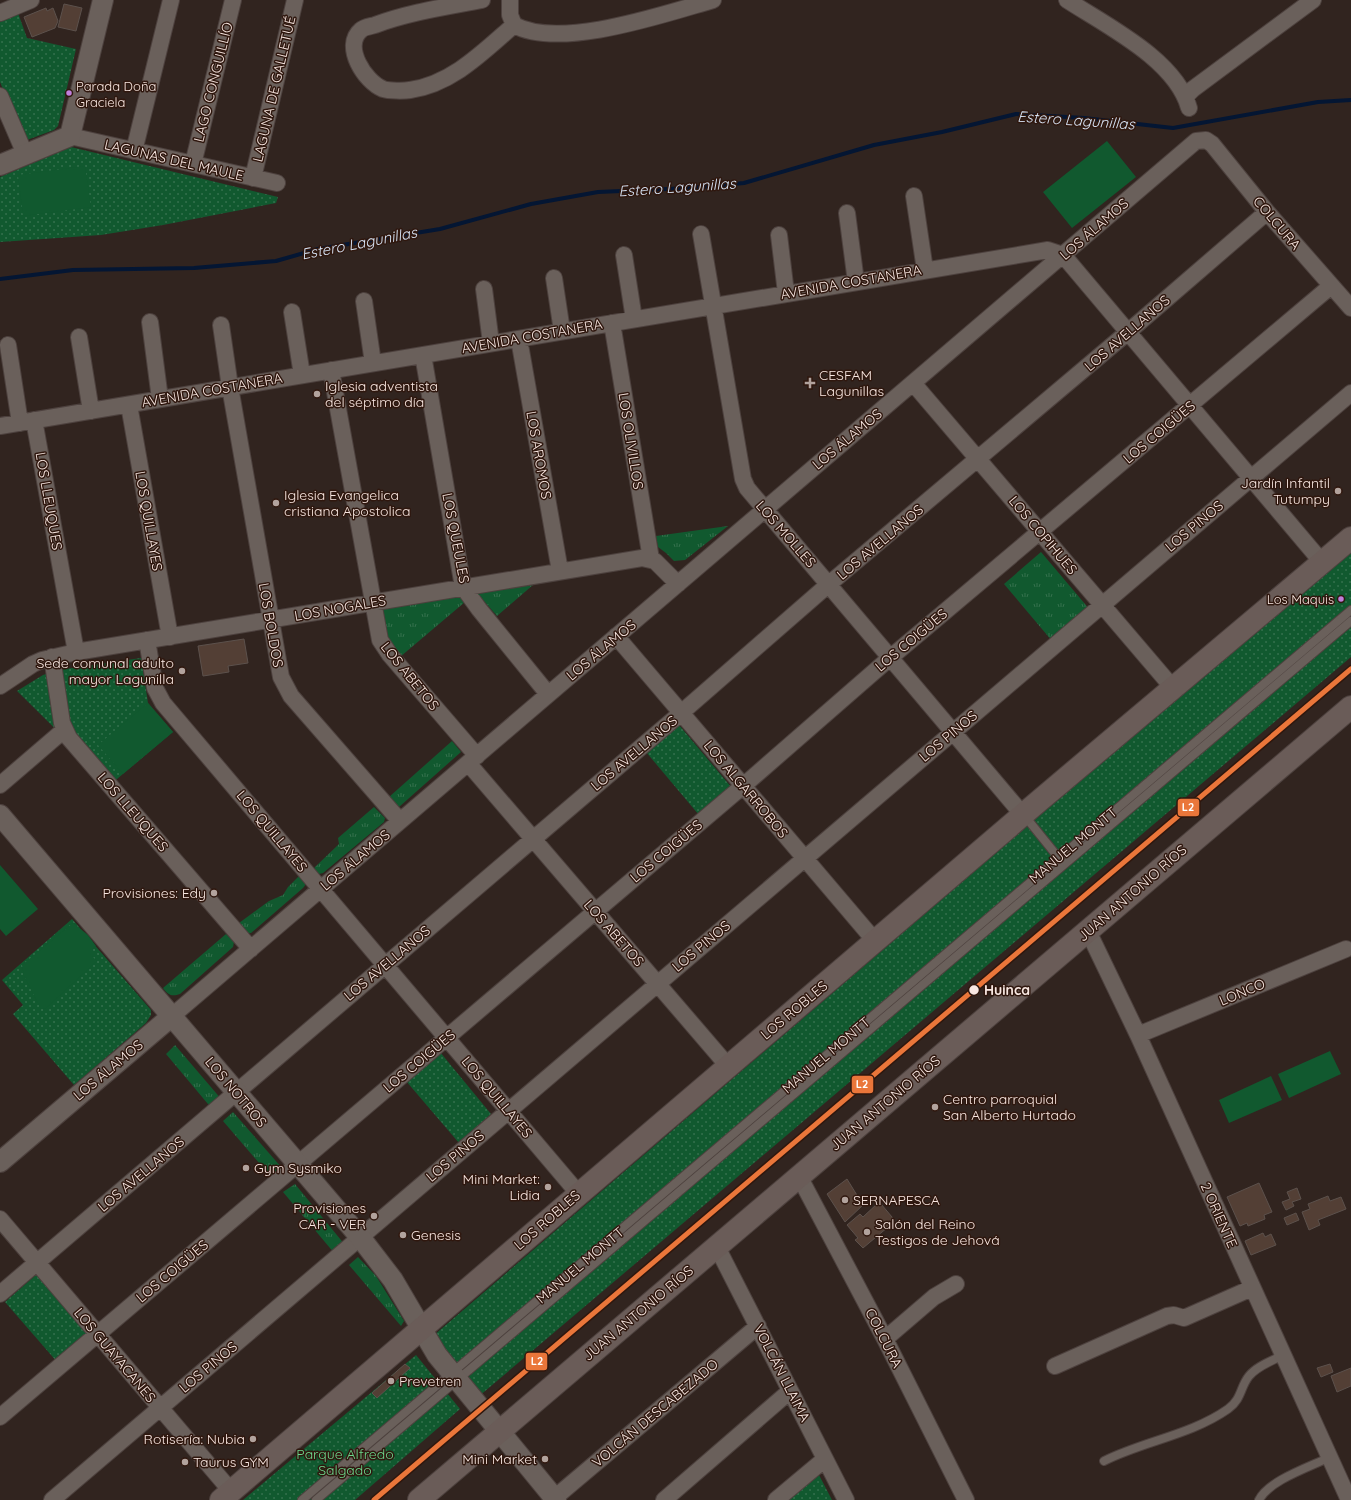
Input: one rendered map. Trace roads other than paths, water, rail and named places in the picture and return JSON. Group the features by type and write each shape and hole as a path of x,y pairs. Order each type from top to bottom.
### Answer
{"main road":[{"path":"875,941 1321,561 1351,538"},
{"name":"JUAN ANTONIO RÍOS","path":"419,1500 1351,707"},
{"name":"LOS ROBLES","path":"226,1496 578,1193 875,941"}],"street":[{"path":"0,13 31,0"},
{"path":"0,165 70,136 103,0"},
{"path":"134,151 171,0"},
{"name":"LAGO CONGUILLÍO","path":"193,164 233,0"},
{"name":"LAGUNA DE GALLETUÉ","path":"253,178 295,0"},
{"path":"482,0 390,20 361,30 354,42 354,54 365,76 383,89 410,90 437,82 465,68 514,25"},
{"path":"510,0 510,15 514,25 526,32 581,33 648,18 713,0"},
{"path":"1068,0 1142,49 1176,81 1188,102 1193,89 1313,0"},
{"path":"0,96 25,154"},
{"name":"LAGUNAS DEL MAULE","path":"70,136 278,183"},
{"name":"COLCURA","path":"1203,139 1212,144 1267,212 1351,308"},
{"name":"LOS ÁLAMOS","path":"0,1162 1063,256 1194,142 1203,139"},
{"path":"914,196 925,270"},
{"name":"LOS AVELLANOS","path":"0,1294 681,713 829,584 979,460 1267,212"},
{"path":"847,213 856,282"},
{"name":"LOS MOLLES","path":"702,234 743,479 750,492 954,731 1023,815"},
{"path":"779,235 786,293"},
{"name":"AVENIDA COSTANERA","path":"0,426 1043,250 1063,256"},
{"path":"624,255 634,319"},
{"path":"1063,256 1321,561"},
{"path":"554,278 562,331"},
{"name":"LOS COIGÜES","path":"0,1417 743,786 891,657 1331,286"},
{"path":"484,289 492,343"},
{"path":"364,301 372,363"},
{"path":"292,312 302,375"},
{"path":"150,322 160,399"},
{"name":"LOS OLIVILLOS","path":"612,323 651,558"},
{"name":"LOS BOLDOS","path":"221,325 230,388 279,670 287,690 400,821"},
{"path":"80,337 91,411"},
{"name":"LOS AROMOS","path":"519,338 560,571"},
{"name":"LOS LLEUQUES","path":"8,345 27,422 76,652"},
{"name":"LOS QUEULES","path":"423,355 463,587 548,694"},
{"name":"LOS ABETOS","path":"331,370 377,631 385,648 473,759 533,839 728,1066"},
{"name":"LOS COPIHUES","path":"913,383 1173,688"},
{"name":"LOS PINOS","path":"52,1500 1351,393"},
{"name":"LOS QUILLAYES","path":"129,405 170,637"},
{"name":"LOS NOGALES","path":"1,683 26,668 52,657 76,652 560,571 642,558 651,558"},
{"path":"651,558 662,566 678,584"},
{"name":"LOS ALGARROBOS","path":"616,636 875,941"},
{"name":"LOS QUILLAYES","path":"147,640 154,683 160,698 578,1193"},
{"name":"LOS LLEUQUES","path":"52,657 64,730 74,744 251,949"},
{"path":"0,784 64,730"},
{"name":"LOS NOTROS","path":"0,815 360,1237 392,1280 420,1329 454,1377 554,1499"},
{"name":"2 ORIENTE","path":"1088,931 1138,1035 1252,1288 1350,1500"},
{"name":"LONCO","path":"1138,1035 1346,949"},
{"name":"COLCURA","path":"799,1176 885,1339 966,1500"},
{"name":"LOS GUAYACANES","path":"0,1219 160,1408 226,1496"},
{"name":"VOLCÁN LLAIMA","path":"717,1247 846,1500"},
{"path":"885,1339 934,1297 956,1284"},
{"path":"1055,1366 1167,1316 1174,1315 1184,1318 1252,1288"},
{"name":"VOLCÁN DESCABEZADO","path":"554,1499 758,1326"},
{"path":"664,1500 790,1391"},
{"path":"776,1500 825,1459"}],"lane":[{"name":"MANUEL MONTT","path":"316,1500 454,1377 1061,861 1351,610"},
{"name":"MANUEL MONTT","path":"1061,861 1351,621"},
{"path":"1023,815 1061,861"},
{"path":"1104,1461 1133,1447 1181,1432 1222,1413 1236,1402 1249,1375 1260,1367 1283,1355"},
{"name":"MANUEL MONTT","path":"302,1500 454,1377"},
{"path":"1259,1500 1264,1492 1274,1484 1330,1457"}],"waterway":[{"name":"Estero Lagunillas","path":"0,279 73,270 194,268 276,261 318,249 440,229 531,204 598,192 690,188 744,183 874,145 942,132 1016,114 1084,118 1173,128 1318,102 1351,100"}],"place":[{"name":"Parada Doña Graciela","path":"69,93"},
{"name":"CESFAM Lagunillas","path":"810,383"},
{"name":"Iglesia adventista del séptimo día","path":"317,394"},
{"name":"Jardín Infantil Tutumpy","path":"1338,491"},
{"name":"Iglesia Evangelica cristiana Apostolica","path":"276,503"},
{"name":"Los Maquis","path":"1341,599"},
{"name":"Sede comunal adulto mayor Lagunilla","path":"182,671"},
{"name":"Provisiones: Edy","path":"214,893"},
{"name":"Huinca","path":"974,990"},
{"name":"Centro parroquial San Alberto Hurtado","path":"935,1107"},
{"name":"Gym Sysmiko","path":"246,1168"},
{"name":"Mini Market: Lidia","path":"548,1187"},
{"name":"SERNAPESCA","path":"845,1200"},
{"name":"Provisiones CAR - VER","path":"374,1216"},
{"name":"Salón del Reino Testigos de Jehová","path":"867,1232"},
{"name":"Genesis","path":"403,1235"},
{"name":"Prevetren","path":"391,1381"},
{"name":"Rotisería: Nubia","path":"253,1439"},
{"name":"Mini Market","path":"545,1459"},
{"name":"Taurus GYM","path":"185,1462"}],"park label":[{"name":"Parque Alfredo Salgado","path":"345,1462"}]}
